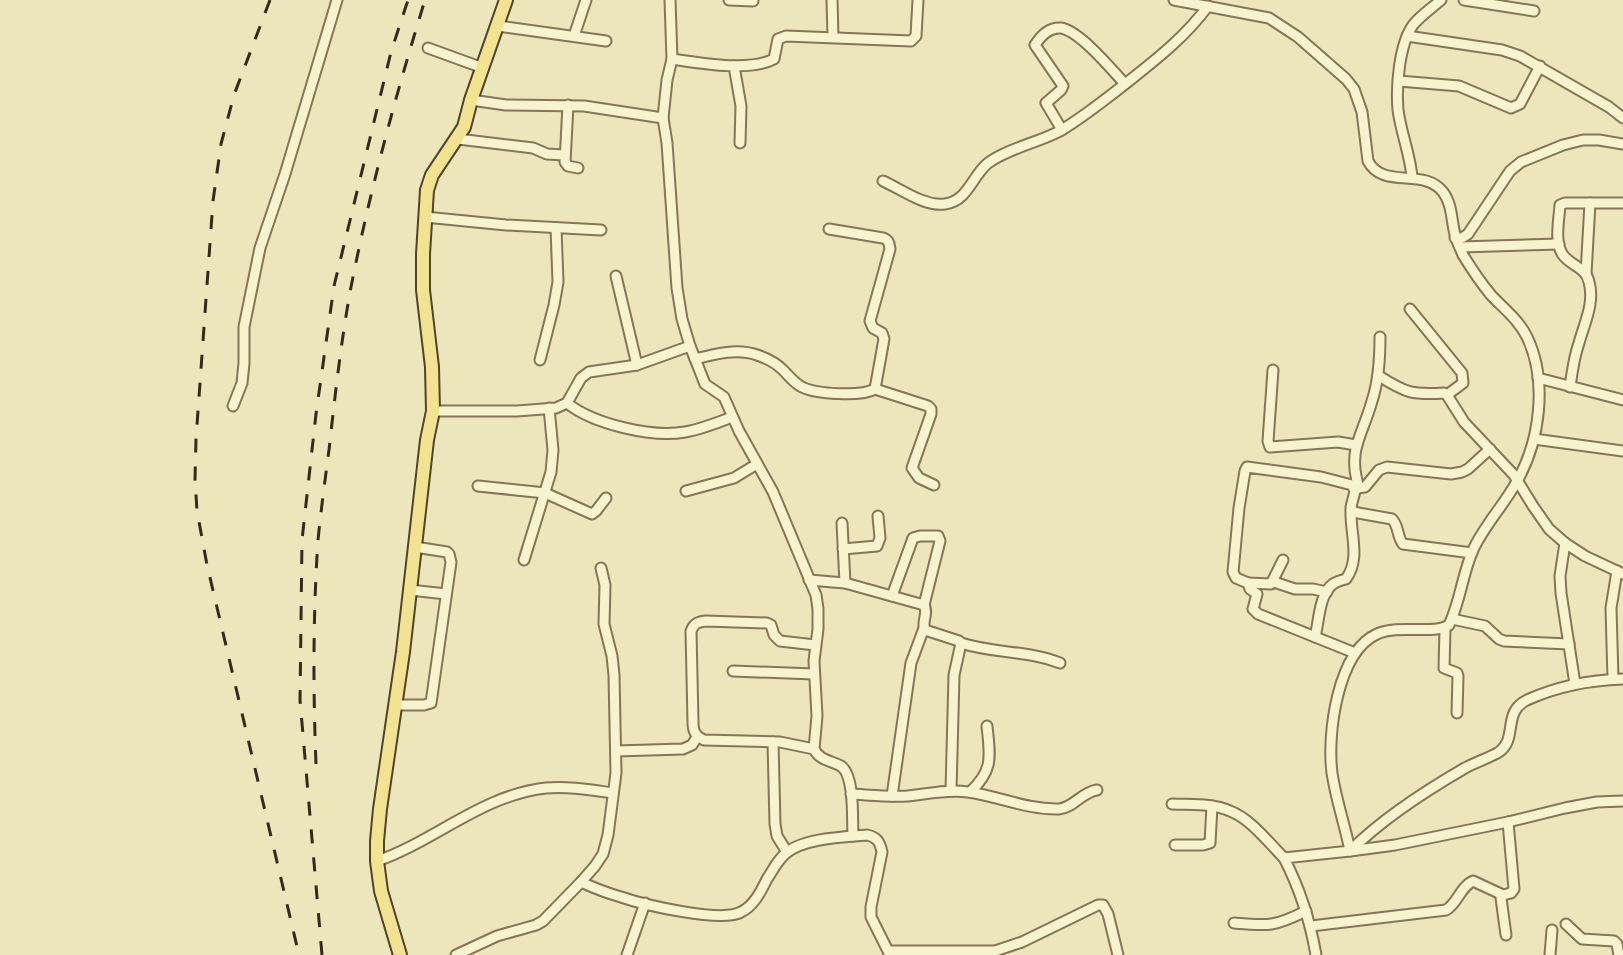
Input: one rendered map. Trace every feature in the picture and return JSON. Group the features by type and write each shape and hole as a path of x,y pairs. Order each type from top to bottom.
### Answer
{"main road":[{"path":"400,955 381,891 377,861 380,809 433,411 432,367 423,290 427,190 432,175 464,127 506,0"}],"street":[{"path":"233,406 242,383 244,327 260,248 337,0"},
{"path":"574,36 586,0"},
{"path":"670,0 672,59 663,118 682,319 705,384 724,397 773,492 816,595 814,674 817,716 814,749 820,758 846,772 851,794 853,836"},
{"path":"729,0 753,1"},
{"path":"832,0 833,37"},
{"path":"672,59 734,66 762,63 774,59 781,37 911,41 916,36 918,0"},
{"path":"1174,0 1208,6 1225,4 1269,18 1282,25 1346,79 1359,100 1368,161 1372,168 1381,175 1427,181 1445,193 1458,242 1490,293 1524,332 1534,352 1538,378 1534,439 1517,481 1472,553 1452,619 1445,629 1444,668 1458,676 1457,713"},
{"path":"1412,177 1398,109 1400,63 1407,36 1414,24 1441,0"},
{"path":"1464,0 1534,11"},
{"path":"883,181 938,204 957,200 985,165 1003,154 1062,130 1094,108 1184,36 1208,6"},
{"path":"498,26 606,41"},
{"path":"1062,130 1046,103 1063,86 1035,45 1046,32 1060,28 1074,35 1125,84"},
{"path":"1407,36 1502,50 1540,66 1623,118"},
{"path":"428,48 483,68"},
{"path":"734,66 741,106 740,143"},
{"path":"1399,81 1459,86 1511,108 1520,104 1540,66"},
{"path":"471,100 506,105 568,105 663,118"},
{"path":"568,105 565,162 578,168"},
{"path":"458,139 564,155"},
{"path":"1458,242 1468,234 1510,171 1521,162 1583,140 1623,144"},
{"path":"1570,387 1590,308 1590,283 1586,274 1590,203"},
{"path":"1586,274 1564,257 1559,244 1561,204 1623,203"},
{"path":"425,217 601,230"},
{"path":"540,360 558,282 556,228"},
{"path":"829,229 888,240 890,249 870,321 884,339 875,389"},
{"path":"1458,242 1559,244"},
{"path":"616,276 637,365"},
{"path":"1410,309 1462,373 1463,383 1447,395"},
{"path":"1315,637 1327,592 1333,584 1349,577 1354,567 1351,510 1357,488 1353,467 1356,445 1379,376 1380,337"},
{"path":"433,411 517,411 562,406 567,403 584,374 637,365 690,346"},
{"path":"695,359 720,353 754,353 772,361 802,387 814,391 865,393 875,389 931,409 912,468 919,478 934,485"},
{"path":"1273,370 1270,447 1338,442 1356,445"},
{"path":"1350,851 1412,802 1505,747 1511,718 1524,701 1575,684 1618,679 1611,608 1620,572 1585,556 1549,529 1505,465 1464,422 1447,395 1413,394 1379,376"},
{"path":"1538,378 1623,400"},
{"path":"567,403 598,420 666,434 706,427 732,417"},
{"path":"524,560 551,472 553,450 549,408"},
{"path":"1534,439 1623,451"},
{"path":"1283,560 1274,582 1269,585 1248,583 1236,578 1233,572 1239,508 1247,467 1321,477 1357,488 1367,485 1372,476 1387,467 1458,474 1490,449"},
{"path":"686,491 734,478 757,464"},
{"path":"478,486 545,493 592,514 606,498"},
{"path":"1351,510 1356,514 1392,519 1403,544 1472,553"},
{"path":"843,549 877,546 880,538 878,516"},
{"path":"842,523 845,583"},
{"path":"892,596 913,538 938,536 940,541 924,605 927,611 924,628 911,663 892,796"},
{"path":"1565,543 1561,593 1575,684"},
{"path":"395,705 431,703 451,562 449,554 415,547"},
{"path":"456,955 497,936 543,921 603,854 608,835 616,751 614,675 604,624 605,585 601,568"},
{"path":"809,580 845,583 924,605"},
{"path":"1274,582 1295,589 1327,592"},
{"path":"1248,583 1258,596 1253,607 1255,612 1355,653"},
{"path":"410,590 446,594"},
{"path":"1452,619 1485,626 1504,641 1569,644"},
{"path":"814,749 796,744 704,740 697,737 693,731 691,631 697,622 767,623 780,641 815,645"},
{"path":"924,628 980,649 1042,656 1060,663"},
{"path":"1350,851 1332,773 1330,747 1341,689 1355,653 1368,639 1381,632 1445,629"},
{"path":"951,791 954,683 961,643"},
{"path":"733,671 814,674"},
{"path":"970,792 985,777 989,768 987,726"},
{"path":"616,751 683,749 692,745 697,737"},
{"path":"773,742 775,824 777,836 787,852"},
{"path":"377,861 410,848 499,800 548,788 613,793"},
{"path":"851,794 892,796 970,792 1061,809 1089,791 1097,790"},
{"path":"1284,858 1370,850 1565,808 1623,801"},
{"path":"1172,804 1230,810 1244,818 1284,858 1311,926 1316,955"},
{"path":"1175,845 1210,843 1212,806"},
{"path":"1311,926 1446,910 1457,901 1465,886 1473,881 1503,895 1511,893 1514,889 1508,822"},
{"path":"581,882 625,899 731,916 750,905 787,852 806,843 874,836 882,852 871,917 890,953 995,951 1103,905 1118,955"},
{"path":"1503,895 1506,935"},
{"path":"627,955 645,903"},
{"path":"1234,923 1275,925 1306,911"},
{"path":"1566,924 1582,939 1614,941 1619,955"},
{"path":"1550,955 1552,930"}],"railway":[{"path":"270,0 234,95 221,144 213,201 195,479 197,511 207,565 299,955"},
{"path":"322,955 300,700 302,540 334,286 391,52 408,0"},
{"path":"316,764 314,652 318,540 341,348 375,178 425,0"}]}
